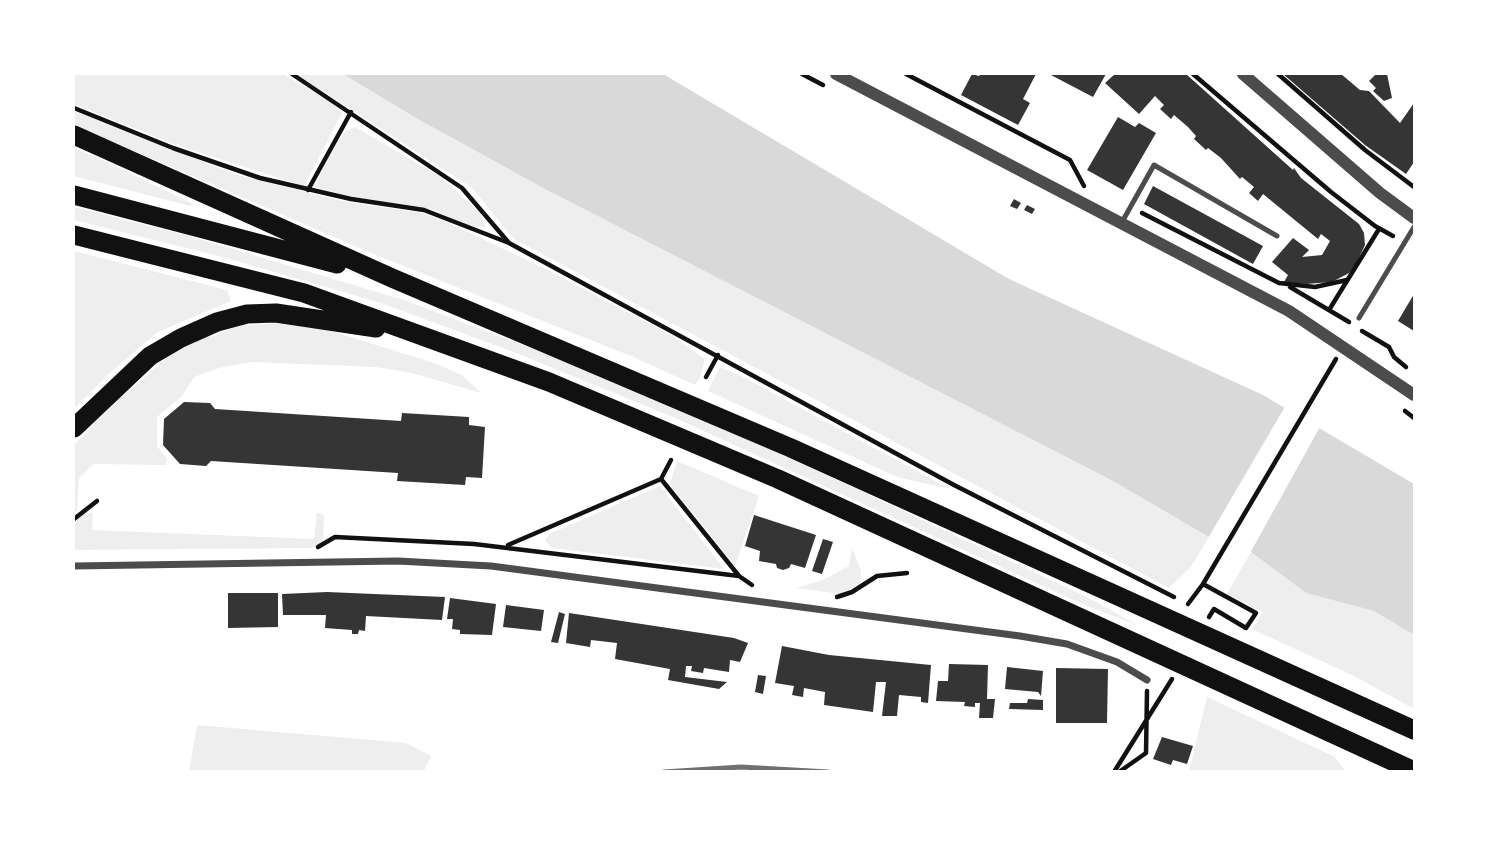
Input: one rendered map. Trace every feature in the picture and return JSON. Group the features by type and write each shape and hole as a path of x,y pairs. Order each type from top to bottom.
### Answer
{"highway":[{"path":"74,135 393,278 791,448 1415,730"},
{"path":"74,195 393,278"},
{"path":"74,235 304,293 549,382 778,479 1415,771"},
{"path":"74,428 150,356 180,338 247,314 300,316 427,336"}],"street":[{"path":"836,74 1289,311 1415,395"},
{"path":"1243,74 1380,193 1415,218"},
{"path":"74,566 398,561 492,566 1067,644 1117,662 1147,680"}],"lane":[{"path":"1121,224 1154,165 1277,236"},
{"path":"1359,318 1415,227"}],"path":[{"path":"292,74 462,188 509,243"},
{"path":"1194,74 1379,229 1405,243"},
{"path":"1278,74 1365,150 1415,187"},
{"path":"74,108 204,159 308,190 424,210 509,243 954,485 1196,609"},
{"path":"308,190 351,112"},
{"path":"1329,310 1379,229"},
{"path":"706,377 718,355"},
{"path":"1188,604 1203,584 1324,381"},
{"path":"506,547 661,479 671,460"},
{"path":"661,479 739,576 752,586 765,587"},
{"path":"74,519 97,501"},
{"path":"826,596 838,597 852,592 877,576 907,573"},
{"path":"1203,584 1256,613 1246,628 1214,609"},
{"path":"1203,614 1244,633"},
{"path":"1116,772 1146,753 1147,680"},
{"path":"1116,772 1126,756"}],"shaded area":[{"path":"74,74 283,74 332,103 342,113 304,186 176,145 74,104"},
{"path":"296,74 343,74 416,118 545,189 1113,481 1209,537 1190,568 1169,588 514,239 471,187"},
{"path":"343,74 663,74 1009,279 1263,395 1414,484 1414,635 1374,611 1306,593 1251,552 1209,537 1113,481 545,189 416,118"},
{"path":"74,111 238,175 346,202 423,213 442,220 542,267 671,335 705,359 700,378 695,385 631,356 376,255 74,125"},
{"path":"355,127 441,177 480,213 486,228 468,225 430,209 360,199 314,187 338,141 346,131"},
{"path":"74,148 193,204 190,206 74,176"},
{"path":"74,207 193,237 404,300 599,374 807,466 1087,597 1139,626 1082,604 673,417 511,351 381,303 226,258 74,220"},
{"path":"74,251 227,290 231,301 158,332 114,369 74,409"},
{"path":"287,322 334,332 434,363 462,375 481,393 412,373 376,367 251,362 219,368 194,377 182,396 157,417 157,446 167,459 166,465 93,464 79,478 77,511 74,514 74,445 120,398 168,357 197,341 240,326"},
{"path":"720,367 950,489 897,477 708,391"},
{"path":"677,461 759,496 735,566 670,484"},
{"path":"660,486 724,569 552,548 545,540 549,534"},
{"path":"83,513 93,513 92,530 314,539 317,513 321,513 324,517 323,542 311,548 74,550 74,523"},
{"path":"852,548 861,571 860,584 840,594 796,588 823,580 849,566"},
{"path":"1251,552 1306,593 1374,611 1414,635 1414,709 1354,676 1252,629 1263,612 1227,594"},
{"path":"1207,697 1335,757 1345,771 1189,771"},
{"path":"197,725 406,743 431,756 424,771 189,771"}],"pier":[{"path":"1286,405 1321,425 1249,555 1207,540"}],"building":[{"path":"972,74 1036,74 1023,99 1030,103 1018,125 961,95"},
{"path":"1049,74 1106,74 1093,97"},
{"path":"1115,74 1186,74 1293,170 1294,168 1301,178 1359,224 1364,233 1365,245 1355,266 1349,273 1332,282 1284,282 1288,275 1272,262 1293,238 1309,250 1302,257 1322,255 1330,241 1321,234 1318,239 1263,194 1258,201 1249,193 1254,187 1242,177 1240,179 1221,158 1208,148 1206,150 1194,139 1196,136 1188,127 1174,115 1171,119 1160,109 1164,105 1155,96 1139,114 1105,83"},
{"path":"1283,74 1341,74 1360,90 1369,91 1400,123 1414,103 1414,162 1406,174 1365,145"},
{"path":"1376,74 1387,74 1392,98 1384,101 1373,91 1376,88 1369,81"},
{"path":"1118,117 1135,127 1139,123 1156,133 1123,190 1087,170"},
{"path":"1153,186 1263,246 1253,264 1144,204"},
{"path":"1014,199 1021,203 1017,209 1010,206"},
{"path":"1027,205 1035,209 1032,214 1024,210"},
{"path":"1414,294 1414,331 1398,321"},
{"path":"184,402 210,403 215,409 401,421 402,413 469,417 469,425 485,427 482,478 466,477 465,485 397,481 398,473 211,461 206,466 180,464 163,445 164,419"},
{"path":"754,515 816,535 805,568 791,564 783,570 777,568 776,564 759,561 760,551 745,546"},
{"path":"823,539 833,542 822,574 812,571"},
{"path":"327,592 445,597 442,620 366,616 365,631 359,630 358,634 352,634 352,630 325,628 326,615 283,615 282,594"},
{"path":"228,593 278,593 278,627 228,628"},
{"path":"450,598 496,604 492,635 460,634 460,630 452,629 453,619 447,619"},
{"path":"506,605 544,610 541,631 503,627"},
{"path":"559,612 565,614 558,643 551,642"},
{"path":"569,613 734,638 748,643 740,662 730,660 729,672 704,668 703,673 691,671 692,666 686,666 685,677 727,682 719,689 668,680 670,669 615,659 617,643 591,640 590,647 566,643"},
{"path":"782,646 829,655 931,665 928,703 921,702 921,697 899,695 897,716 882,716 886,682 876,682 873,712 824,705 825,692 804,688 803,697 792,695 794,686 775,683"},
{"path":"949,664 988,665 987,699 995,699 993,718 979,718 980,703 975,703 975,707 964,706 965,702 936,701 938,681 948,681"},
{"path":"1007,667 1043,671 1041,696 1038,692 1005,689"},
{"path":"1056,668 1108,669 1107,723 1056,723"},
{"path":"758,675 766,676 763,694 755,692"},
{"path":"1028,699 1043,700 1043,710 1009,709 1010,703 1027,703"},
{"path":"1162,737 1193,746 1187,764 1173,760 1171,765 1153,759"}],"railway":[{"path":"664,772 741,767 828,772"}]}
